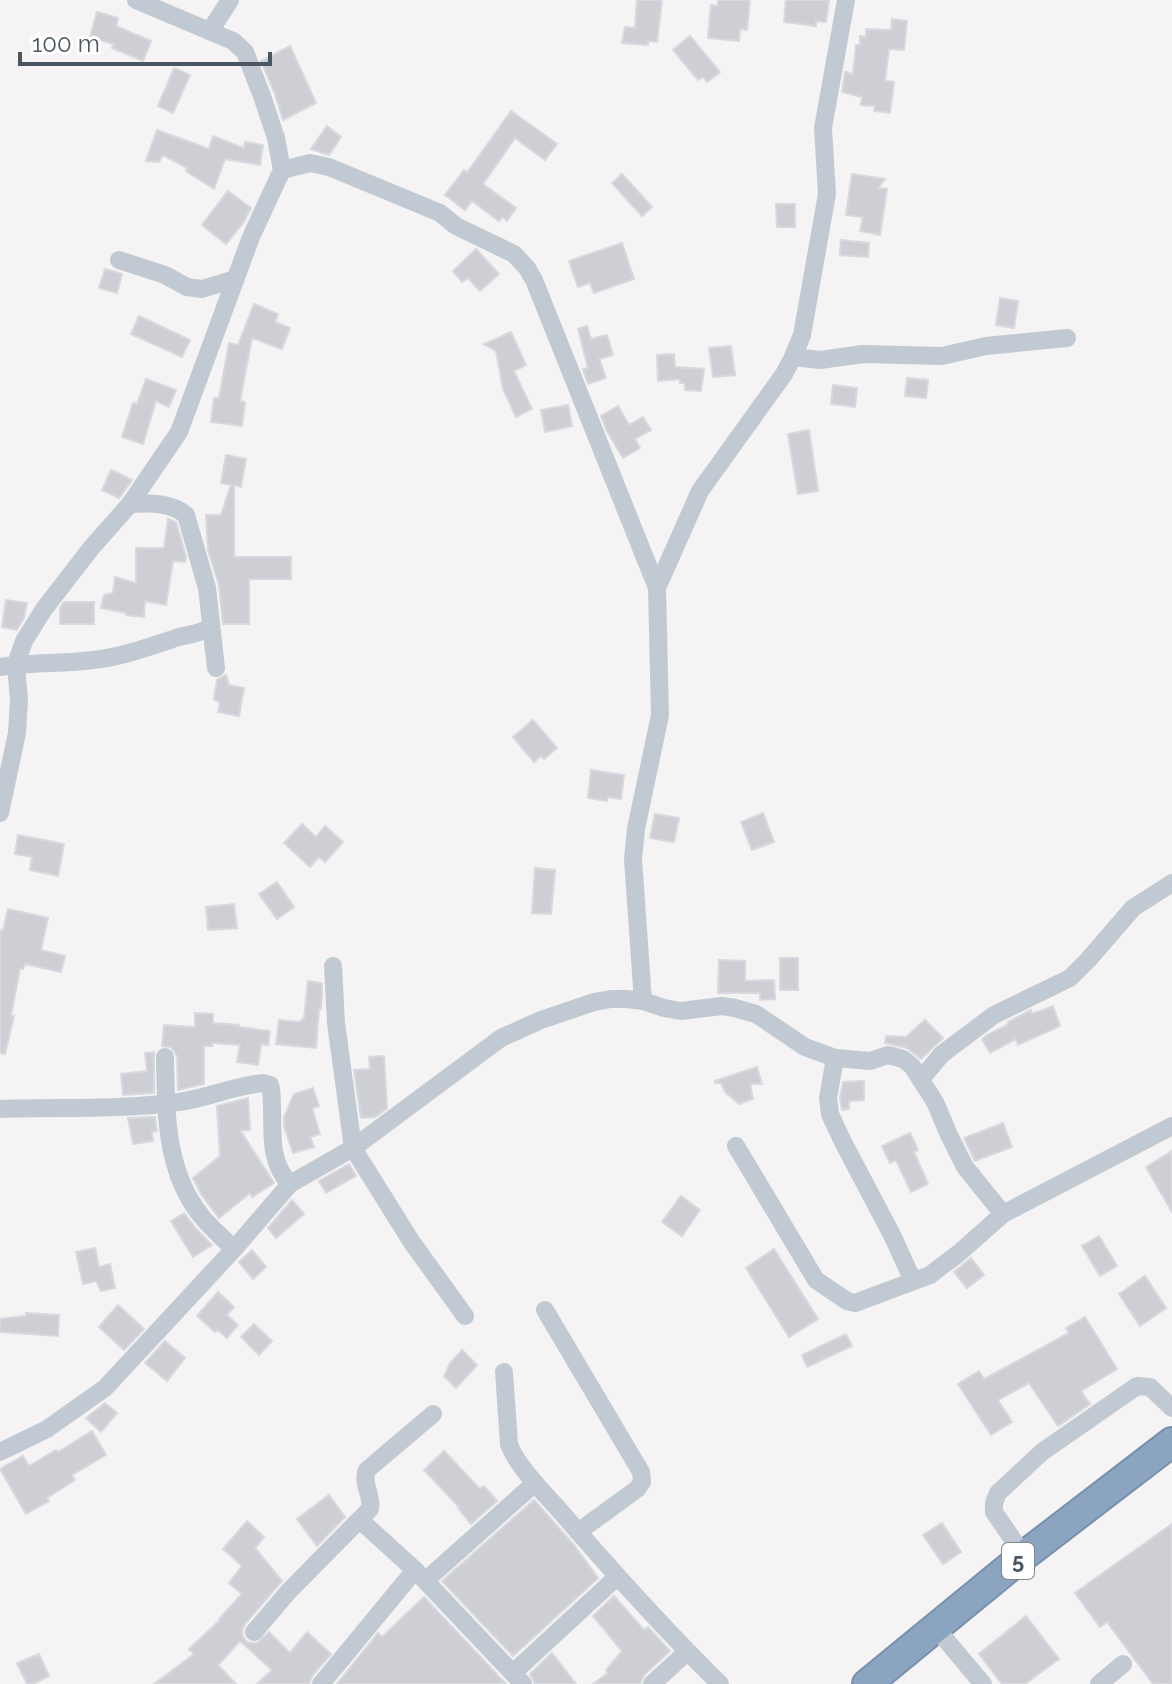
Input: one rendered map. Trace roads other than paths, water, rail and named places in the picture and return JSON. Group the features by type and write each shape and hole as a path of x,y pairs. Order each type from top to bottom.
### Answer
{"highway":[{"name":"5","path":"867,1684 1024,1556 1172,1442"}],"street":[{"path":"0,813 19,718 8,666 44,609 130,504 179,432 251,237 282,170 276,138 245,52 233,41 136,0"},
{"path":"210,31 230,0"},
{"path":"657,588 700,491 784,374 807,314 827,194 823,128 846,0"},
{"path":"282,170 310,163 329,167 440,213 456,226 514,254 534,280 657,588 660,715 636,829 633,859 643,1001"},
{"path":"119,260 165,275 187,287 202,289 235,279"},
{"path":"793,357 820,360 863,354 942,356 986,346 1067,338"},
{"path":"130,504 166,505 186,515 207,588 216,668"},
{"path":"8,666 120,656 211,627"},
{"path":"921,1079 942,1054 994,1015 1070,978 1133,908 1172,883"},
{"path":"333,966 336,1023 353,1148 411,1241 465,1316"},
{"path":"0,1452 47,1429 105,1388 290,1184 353,1148 501,1038 594,1002 611,999 643,1001 681,1011 722,1006 756,1014 805,1047 835,1058 870,1061 895,1056 908,1062 935,1102 965,1167 1003,1214"},
{"path":"165,1057 170,1144 177,1171 202,1217 234,1249"},
{"path":"835,1058 828,1098 830,1114 913,1281"},
{"path":"0,1109 166,1103 263,1083 270,1085 277,1167 290,1184"},
{"path":"736,1146 813,1276 822,1285 855,1303 930,1275 1003,1214 1172,1126"},
{"path":"545,1310 641,1472 642,1482 637,1489 578,1532"},
{"path":"504,1372 509,1446 535,1483 617,1577 720,1684"},
{"path":"1024,1556 994,1512 998,1493 1042,1452 1137,1386 1150,1387 1172,1408"},
{"path":"254,1632 371,1505 364,1479 367,1470 433,1414"},
{"path":"321,1684 420,1575 535,1483"},
{"path":"360,1520 420,1575 518,1678 617,1577"},
{"path":"935,1627 983,1684"},
{"path":"652,1684 687,1652"},
{"path":"1100,1684 1123,1664"}]}
